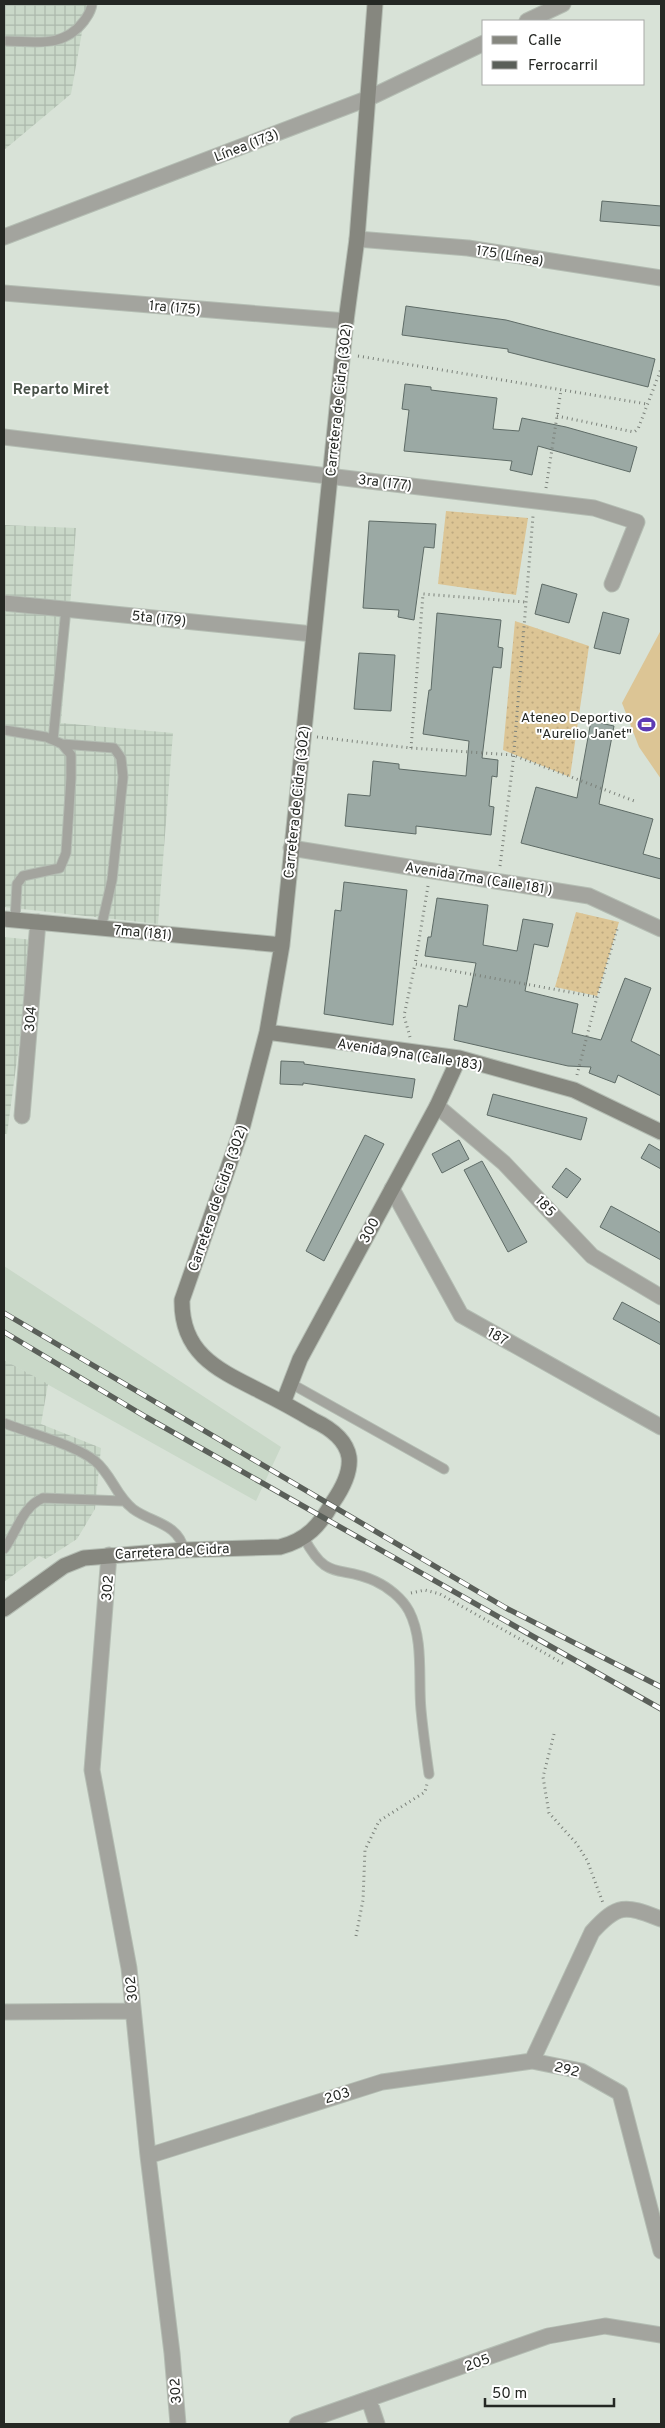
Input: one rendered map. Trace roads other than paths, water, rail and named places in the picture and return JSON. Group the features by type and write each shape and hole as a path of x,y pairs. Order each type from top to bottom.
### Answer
{"main road":[{"name":"Carretera de Cidra (302)","path":"335,1500 345,1481 349,1467 349,1455 344,1443 322,1424 220,1371 199,1353 187,1334 182,1316 182,1300 243,1125 267,1032 282,945 346,320 358,239 375,4"},
{"name":"7ma (181)","path":"9,920 282,945"},
{"name":"Avenida 9na (Calle 183)","path":"267,1032 458,1058 574,1090 661,1132"},
{"name":"300","path":"283,1403 300,1359 437,1106 458,1058"},
{"name":"Carretera de Cidra","path":"4,1609 64,1566 84,1558 184,1550 280,1547 304,1538 314,1531 335,1500"}],"street":[{"path":"529,20 563,4"},
{"name":"Línea (173)","path":"4,237 369,98 482,44"},
{"name":"175 (Línea)","path":"358,239 468,248 661,278"},
{"name":"1ra (175)","path":"4,293 346,320"},
{"name":"3ra (177)","path":"4,437 594,508 637,522 612,584"},
{"name":"5ta (179)","path":"4,603 313,634"},
{"name":"Avenida 7ma (Calle 181 )","path":"291,848 589,896 661,929"},
{"name":"304","path":"22,1116 38,922"},
{"name":"185","path":"437,1106 504,1163 592,1256 661,1297"},
{"name":"187","path":"392,1189 460,1315 661,1427"},
{"name":"302","path":"109,1555 92,1770 129,1968 148,2156 172,2353 178,2424"},
{"path":"532,2061 592,1932 607,1915 628,1907 661,1919"},
{"path":"4,2012 133,2011"},
{"name":"203","path":"148,2156 382,2082 532,2061"},
{"name":"292","path":"532,2061 582,2071 620,2093 661,2250"},
{"name":"205","path":"297,2424 548,2336 605,2326 661,2335"},
{"path":"369,2400 377,2424"}],"lane":[{"path":"4,40 58,41 76,32 91,12 92,4"},
{"path":"53,740 66,609"},
{"path":"4,730 46,737 62,744 114,748 121,758 123,777 112,880 101,928"},
{"path":"9,920 17,884 23,876 60,868 66,853 72,778 71,755 62,744"},
{"path":"290,1383 444,1469"},
{"path":"4,1423 80,1452 95,1461 108,1474 122,1501 139,1514 167,1526 177,1534 184,1550"},
{"path":"4,1549 28,1509 34,1502 43,1498 122,1501"},
{"path":"304,1538 322,1565 337,1572 373,1580 399,1598 408,1610 414,1624 429,1774"}],"railway":[{"path":"4,1313 506,1608 661,1687"},
{"path":"4,1332 146,1417 661,1709"}],"place":[{"name":"Ateneo Deportivo \"Aurelio Janet\"","path":"646,725"}],"district":[{"name":"Reparto Miret","path":"61,389"}]}
